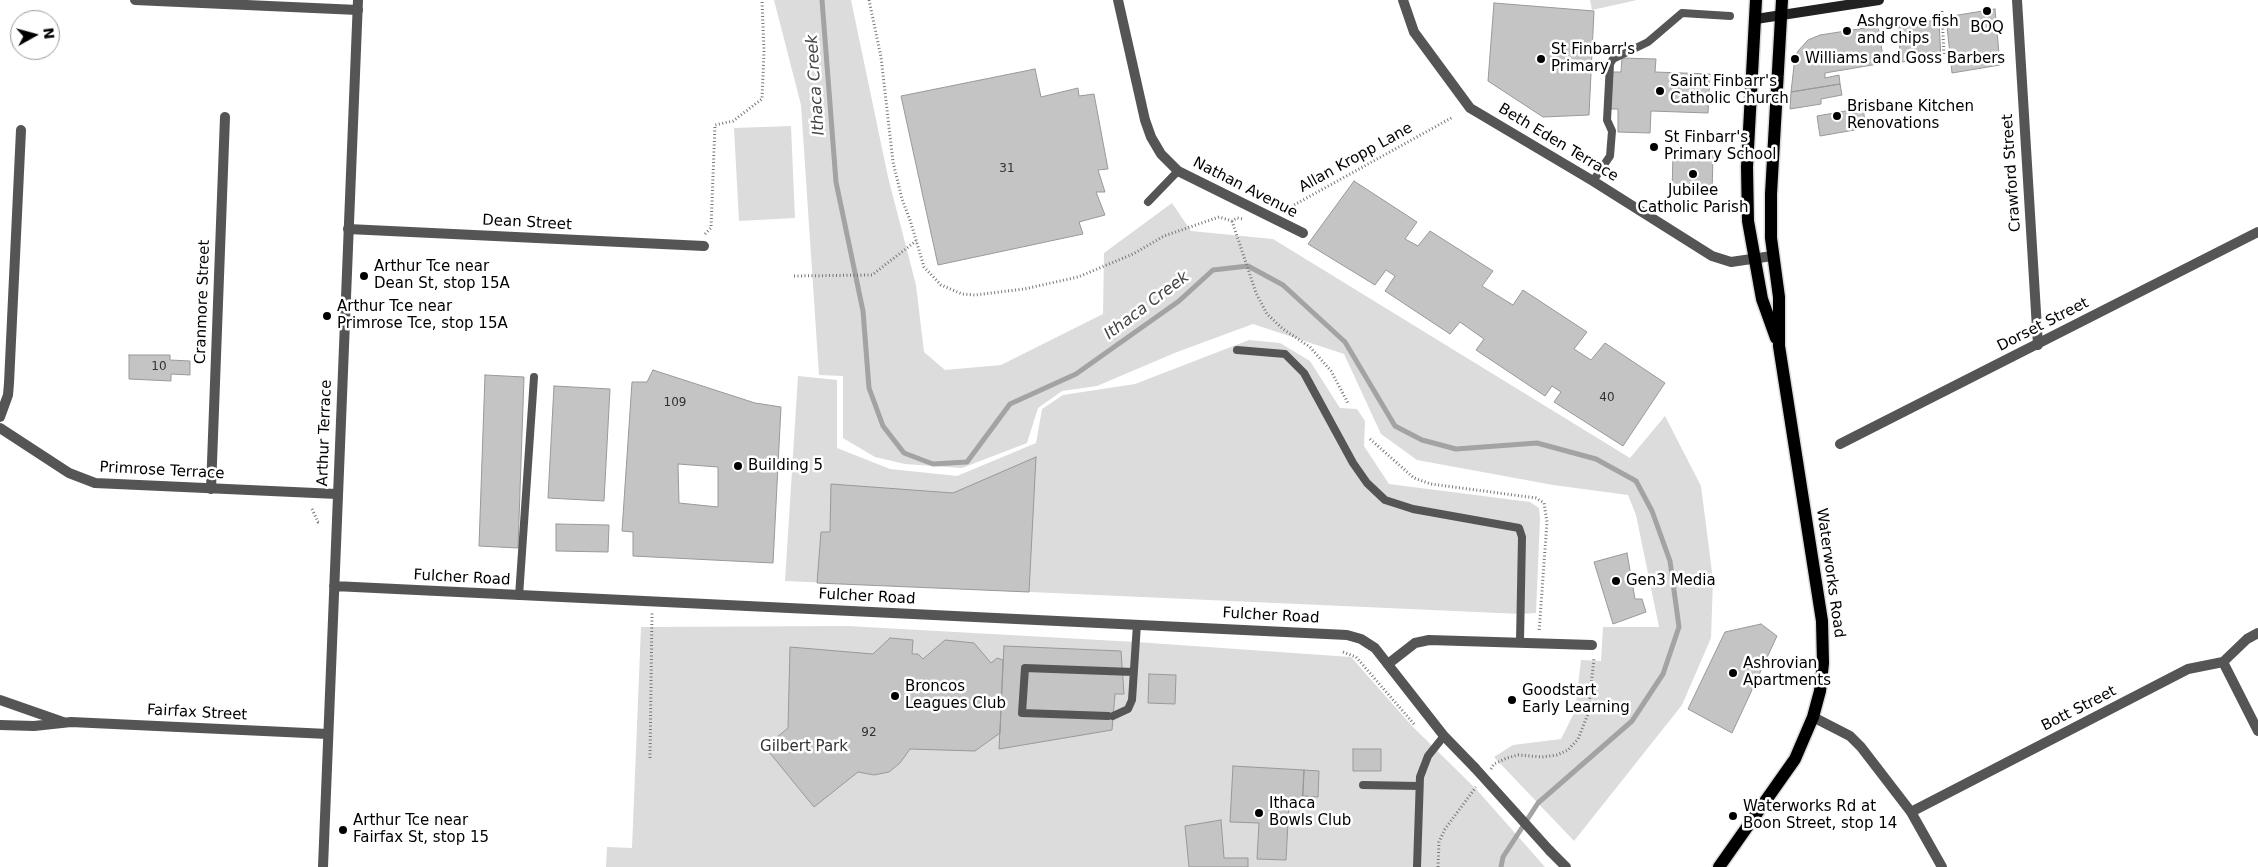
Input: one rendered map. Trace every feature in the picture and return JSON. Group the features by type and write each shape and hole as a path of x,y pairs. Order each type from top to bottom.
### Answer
{"main road":[{"name":"Waterworks Road","path":"1756,0 1747,177 1748,221 1762,299 1779,346"},
{"name":"Waterworks Road","path":"1718,867 1795,759 1813,718 1820,691 1823,663 1822,621 1779,346 1779,297 1772,256 1771,194 1782,0"},
{"path":"1756,19 1878,0"}],"street":[{"path":"135,0 358,5"},
{"name":"Nathan Avenue","path":"1118,0 1151,137 1161,154 1178,171 1303,233"},
{"name":"Beth Eden Terrace","path":"1403,0 1414,32 1470,108 1594,181 1712,256 1731,262 1772,256"},
{"name":"Crawford Street","path":"2017,0 2038,345"},
{"name":"Arthur Terrace","path":"323,867 358,5"},
{"name":"Cranmore Street","path":"211,489 225,117"},
{"path":"0,417 8,395 9,383 20,130"},
{"name":"Dean Street","path":"348,230 704,246"},
{"name":"Dorset Street","path":"1840,444 2258,232"},
{"name":"Primrose Terrace","path":"0,428 41,456 83,480 110,485 337,494"},
{"name":"Fulcher Road","path":"334,586 1347,635 1369,643 1388,664 1444,736 1566,867"},
{"path":"2258,633 2247,639 2223,662 2258,731"},
{"path":"1388,664 1407,648 1422,641 1436,639 1592,645"},
{"name":"Bott Street","path":"1911,812 2188,669 2223,662"},
{"name":"Fairfax Street","path":"0,700 64,722"},
{"path":"1813,718 1839,729 1855,740 1911,812 1942,867"},
{"name":"Fairfax Street","path":"0,725 34,726 64,722 328,734"}],"lane":[{"path":"1594,181 1610,156 1612,131 1607,120 1610,64 1613,59 1648,42 1682,13 1730,16"},
{"path":"1148,202 1178,171"},
{"path":"1237,350 1285,354 1304,373 1353,464 1367,483 1385,500 1412,509 1519,528 1522,537 1520,641"},
{"path":"519,596 534,377"},
{"path":"1133,672 1025,668 1022,713 1110,716 1126,711 1130,704 1133,672 1137,624"},
{"path":"1417,867 1419,786 1423,767 1428,756 1444,736"},
{"path":"1363,785 1419,786"}],"path":[{"path":"704,246 706,232 711,228 715,125 733,121 762,98 764,51 762,0"},
{"path":"869,0 881,57 893,162 924,267 941,285 951,290 975,295 1024,289 1078,277 1133,254 1164,236 1220,217 1232,222 1256,293 1267,314 1283,329 1310,348 1331,371 1348,403"},
{"path":"1942,12 1944,56"},
{"name":"Allan Kropp Lane","path":"1270,218 1453,117"},
{"path":"794,276 820,277 872,274 916,240"},
{"path":"312,509 318,522 321,522"},
{"path":"650,758 652,602"},
{"path":"1489,771 1494,764 1518,755 1542,757 1557,755 1568,750 1578,739 1588,714 1595,659 1592,645"},
{"path":"1343,652 1356,657 1414,724"},
{"path":"1438,867 1439,842 1444,829 1478,786"}],"green space":[{"path":"774,0 851,0 888,177 916,285 924,352 945,370 1001,365 1103,314 1104,253 1172,203 1191,231 1273,239 1630,458 1665,416 1701,486 1713,580 1711,638 1682,705 1574,841 1494,757 1513,745 1561,739 1575,711 1581,660 1601,661 1603,627 1659,627 1636,515 1628,495 1553,485 1417,460 1381,434 1344,354 1253,324 1177,352 1097,386 1062,391 1038,408 1027,443 962,468 905,464 875,457 843,438 843,376 819,375 801,105"},
{"path":"1590,0 1637,0 1592,10"},
{"path":"791,126 795,218 739,221 734,128"},
{"path":"1249,340 1280,343 1310,361 1340,408 1357,409 1365,421 1364,446 1389,484 1530,502 1539,508 1536,613 1521,614 785,581 798,376 837,380 837,448 890,469 957,476 1036,443 1042,409 1063,395 1135,384"},
{"name":"Gilbert Park","path":"847,626 1136,642 1351,657 1412,726 1477,790 1545,867 606,867 607,847 632,848 641,627"}],"building":[{"name":"St Finbarr's Primary","path":"1494,3 1594,11 1589,115 1543,117 1488,81"},
{"path":"1995,9 2000,65 1952,73 1946,17"},
{"path":"1939,20 1941,59 1900,62 1899,25"},
{"path":"1878,26 1884,63 1825,73 1825,78 1839,75 1840,84 1791,92 1795,57 1808,40 1820,35"},
{"name":"Saint Finbarr's Catholic Church","path":"1622,58 1656,59 1655,72 1710,74 1708,113 1651,111 1650,133 1618,132 1618,109 1611,109 1612,72 1621,72"},
{"path":"1035,69 1041,97 1078,88 1079,96 1094,94 1108,169 1098,170 1105,192 1096,192 1105,215 1079,222 1083,234 938,265 901,96"},
{"path":"1840,84 1842,95 1821,99 1821,104 1790,109 1791,92"},
{"path":"1863,108 1866,128 1820,136 1817,116"},
{"name":"Jubilee Catholic Parish","path":"1673,154 1713,156 1712,194 1672,193"},
{"path":"1354,181 1417,222 1405,239 1418,246 1430,231 1493,271 1482,286 1513,305 1523,290 1587,332 1574,349 1591,360 1605,343 1665,383 1623,446 1554,402 1561,392 1552,386 1545,396 1476,350 1484,339 1460,322 1450,334 1385,291 1395,276 1386,270 1375,285 1308,244"},
{"path":"129,355 170,355 170,360 190,361 190,375 171,374 171,381 129,379"},
{"name":"Building 5","path":"653,370 755,403 781,407 773,563 633,556 633,532 622,531 632,382 647,382","holes":["678,464 718,467 718,507 679,503"]},
{"path":"485,375 524,377 518,548 479,546"},
{"path":"554,386 610,389 604,501 548,498"},
{"path":"1036,457 1029,592 817,583 821,532 830,532 831,484 953,493"},
{"path":"556,524 609,525 608,552 556,551"},
{"name":"Gen3 Media","path":"1627,553 1635,599 1642,599 1646,612 1613,624 1594,562"},
{"name":"Ashrovian Apartments","path":"1761,624 1777,636 1732,733 1688,709 1725,632"},
{"name":"Broncos Leagues Club","path":"890,638 913,640 912,654 918,654 923,659 945,640 974,643 991,663 997,658 1003,660 1000,733 975,751 910,749 900,763 889,772 874,775 858,772 814,807 765,747 788,728 790,647 873,654"},
{"path":"1004,646 1121,651 1124,694 1115,694 1112,730 999,749"},
{"path":"1149,674 1176,675 1175,704 1148,703"},
{"path":"1353,749 1381,749 1381,771 1353,771"},
{"name":"Ithaca Bowls Club","path":"1233,766 1304,770 1302,804 1289,803 1286,860 1257,859 1259,823 1230,822"},
{"path":"1304,770 1319,771 1318,797 1303,796"},
{"path":"1221,820 1224,858 1248,858 1248,867 1189,867 1185,826"}],"waterway":[{"name":"Ithaca Creek","path":"822,0 836,182 863,311 869,388 883,426 904,453 933,464 967,462 1010,404 1076,374 1179,301 1213,270 1248,266 1283,285 1345,342 1395,426 1422,440 1456,449 1537,443 1596,459 1636,481 1652,511 1670,561 1679,627 1663,674 1632,721 1538,803 1503,857 1501,867"}],"place":[{"name":"BOQ","path":"1987,11"},
{"name":"Ashgrove fish and chips","path":"1847,31"},
{"name":"St Finbarr's Primary","path":"1541,59"},
{"name":"Williams and Goss Barbers","path":"1795,59"},
{"name":"Saint Finbarr's Catholic Church","path":"1660,91"},
{"name":"Brisbane Kitchen Renovations","path":"1837,116"},
{"name":"St Finbarr's Primary School","path":"1654,147"},
{"name":"Jubilee Catholic Parish","path":"1693,174"},
{"name":"Arthur Tce near Dean St, stop 15A","path":"364,276"},
{"name":"Arthur Tce near Primrose Tce, stop 15A","path":"327,316"},
{"name":"Building 5","path":"738,466"},
{"name":"Gen3 Media","path":"1616,581"},
{"name":"Ashrovian Apartments","path":"1733,673"},
{"name":"Broncos Leagues Club","path":"895,696"},
{"name":"Goodstart Early Learning","path":"1512,700"},
{"name":"Ithaca Bowls Club","path":"1259,813"},
{"name":"Waterworks Rd at Boon Street, stop 14","path":"1733,816"},
{"name":"Arthur Tce near Fairfax St, stop 15","path":"343,830"}]}
